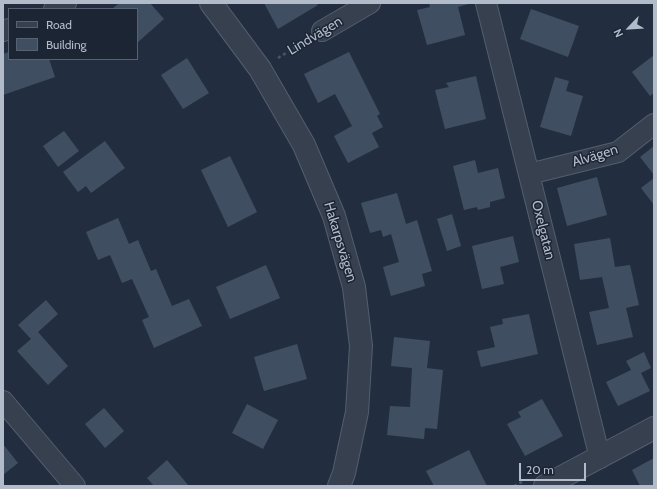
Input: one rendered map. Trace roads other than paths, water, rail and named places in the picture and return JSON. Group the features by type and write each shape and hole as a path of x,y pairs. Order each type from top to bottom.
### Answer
{"street":[{"path":"56,8 66,3"},
{"name":"Hakarpsvägen","path":"211,3 260,69 304,145 334,216 354,287 361,346 357,412 344,473 339,486"},
{"name":"Lindvägen","path":"322,31 370,3"},
{"name":"Oxelgatan","path":"486,3 600,458"},
{"name":"Alvägen","path":"530,174 618,152 654,124"},
{"path":"3,401 75,486"},
{"path":"545,486 654,428"}]}
